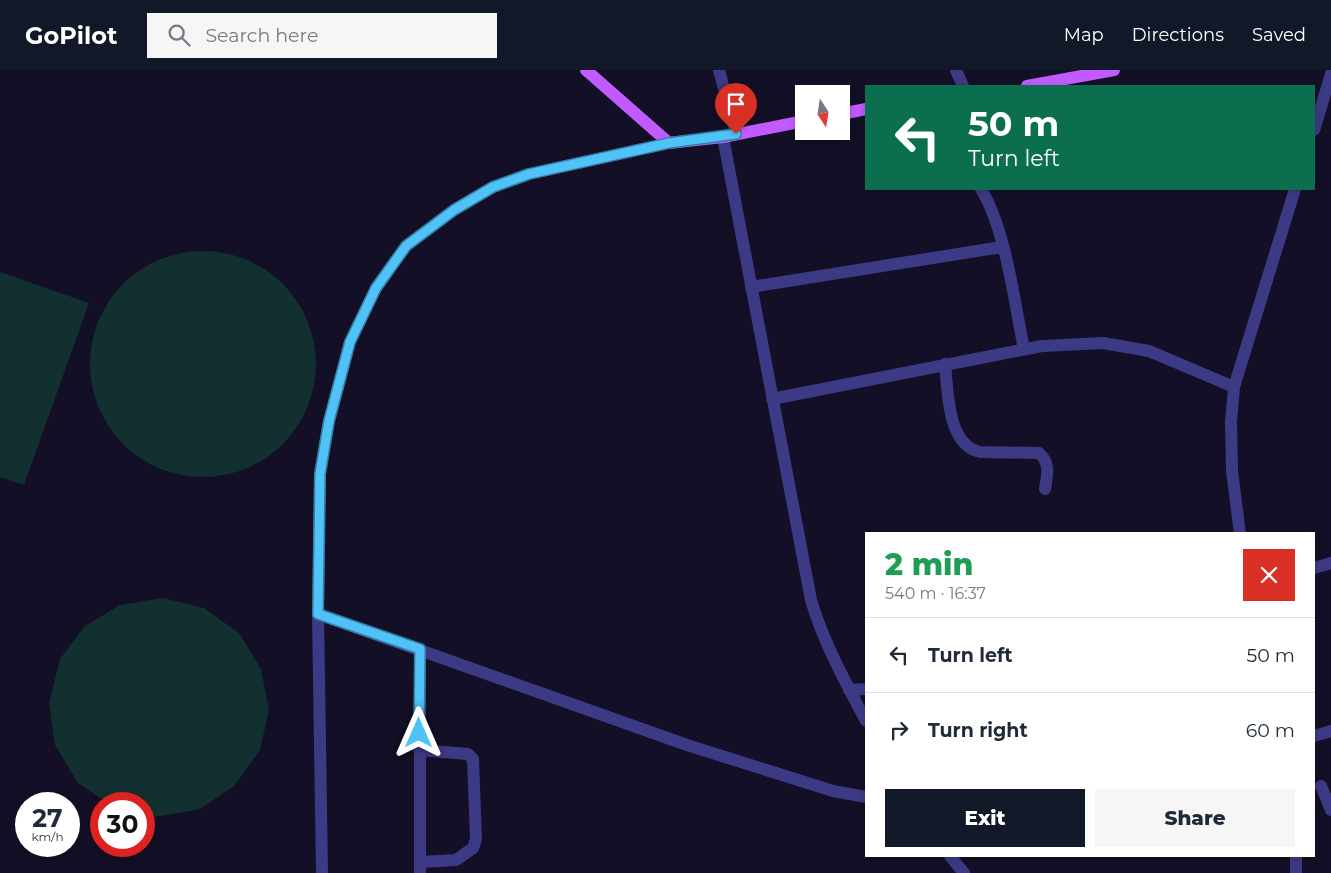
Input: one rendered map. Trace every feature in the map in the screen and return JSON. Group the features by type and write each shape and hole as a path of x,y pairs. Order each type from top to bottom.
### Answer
{"main road":[{"path":"586,70 669,143 723,137 795,123"},
{"path":"1032,85 1114,70"},
{"path":"850,112 865,109"}],"street":[{"path":"719,70 736,134"},
{"path":"956,70 963,85"},
{"path":"1315,127 1331,74"},
{"path":"723,137 811,600 820,631 865,719"},
{"path":"322,873 318,614 320,474 329,421 350,342 376,288 406,246 454,210 493,187 529,174 669,143"},
{"path":"981,190 989,203 1002,247 1024,349"},
{"path":"1240,532 1232,471 1231,422 1234,387 1296,190"},
{"path":"751,287 1002,247"},
{"path":"772,399 1024,349 1042,346 1103,343 1149,351 1234,387"},
{"path":"945,364 952,415 957,431 964,443 971,450 980,452 1040,453 1045,458 1048,468 1045,489"},
{"path":"1315,568 1331,563"},
{"path":"318,614 687,745 833,791 865,797"},
{"path":"419,750 468,754 473,759 476,839 473,848 456,860 420,867 419,750 420,649"},
{"path":"849,690 865,689"},
{"path":"1315,736 1331,731"},
{"path":"1322,787 1331,810"},
{"path":"951,857 964,873"},
{"path":"1296,857 1296,873"}],"green space":[{"path":"203,251 236,256 246,260 266,270 283,284 297,301 307,321 311,331 316,364 311,397 307,407 297,427 283,444 266,458 246,468 236,472 203,477 170,472 160,468 140,458 123,444 109,427 99,407 95,397 90,364 95,331 99,321 109,301 123,284 140,270 160,260 170,256"},
{"path":"0,272 89,303 24,485 0,477"},
{"path":"163,598 204,608 239,633 261,669 269,710 260,750 234,786 200,809 156,817 155,792 91,792 78,783 55,745 49,703 60,659 84,627 120,605"}],"route":[{"path":"419,733 420,649 318,614 320,474 329,421 350,342 376,288 406,246 454,210 493,187 529,174 669,143 736,134"}]}
